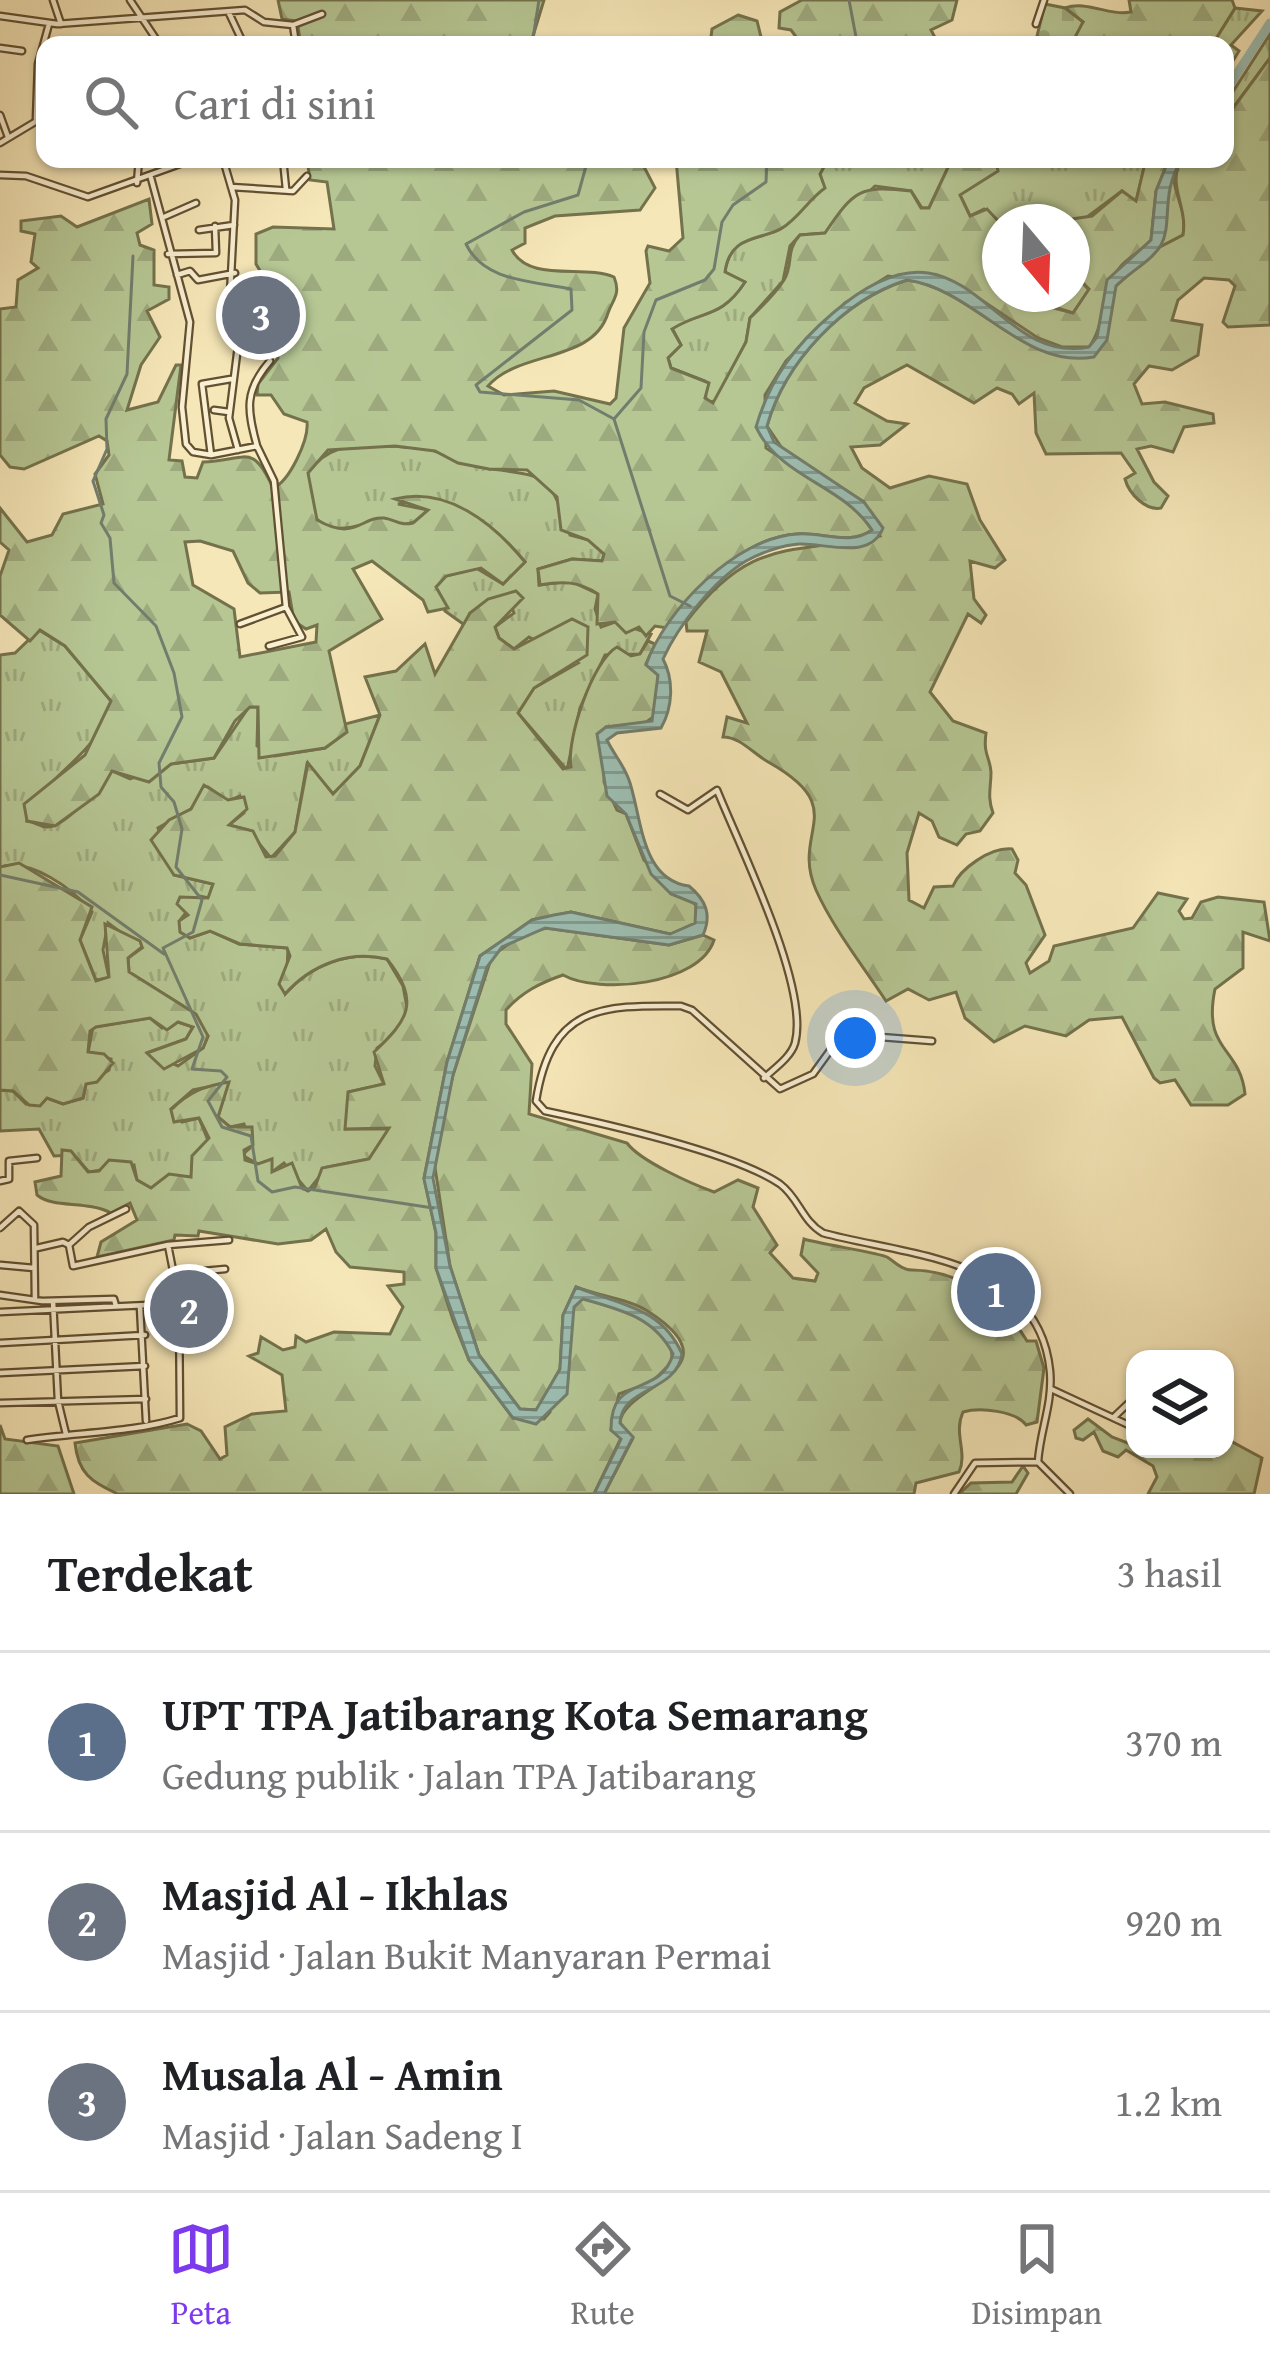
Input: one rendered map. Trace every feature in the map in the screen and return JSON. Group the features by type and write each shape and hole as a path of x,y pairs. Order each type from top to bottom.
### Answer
{"street":[{"path":"53,0 61,24"},
{"path":"130,0 154,36"},
{"path":"244,10 249,0"},
{"path":"1036,24 1044,0"},
{"path":"0,16 49,24 145,22 244,10 264,22 293,26 322,14"},
{"path":"229,13 240,36"},
{"path":"46,36 49,24"},
{"path":"293,26 295,36"},
{"path":"0,48 22,51"},
{"path":"0,115 8,137"},
{"path":"0,143 36,119"},
{"path":"137,183 138,168"},
{"path":"0,175 26,176 88,197 174,168"},
{"path":"226,168 234,225 235,273 230,295 238,353 229,412 238,450"},
{"path":"284,168 286,192"},
{"path":"231,187 286,192 307,176"},
{"path":"151,178 164,217 168,254 186,296 191,349 183,385 184,437 193,452 211,455 257,446"},
{"path":"164,217 196,203"},
{"path":"199,230 234,225"},
{"path":"168,254 216,254 215,226"},
{"path":"177,275 190,271 197,280 206,280 235,273"},
{"path":"235,313 249,310 255,318"},
{"path":"269,646 302,637 286,607 274,482 257,446 247,406 253,383 270,361"},
{"path":"211,455 202,384 231,380"},
{"path":"214,410 229,412"},
{"path":"240,624 286,607"},
{"path":"660,794 688,810 717,790 782,949 796,1034 792,1051 764,1078"},
{"path":"932,1041 842,1034 832,1040 818,1068 794,1086 780,1089 706,1019 681,1006 599,1008 572,1022 536,1096 541,1109 746,1166 782,1185 809,1224 823,1233 955,1262 1003,1287 1046,1351 1051,1389 1038,1462"},
{"path":"0,1181 9,1179 3,1165 37,1158"},
{"path":"37,1248 69,1245 89,1227 126,1209"},
{"path":"0,1228 12,1214 25,1212 34,1225 35,1300"},
{"path":"69,1245 73,1266 168,1245 229,1240"},
{"path":"27,1440 112,1434 146,1421 177,1420 181,1414 179,1301 168,1245"},
{"path":"1,1265 34,1268"},
{"path":"171,1274 226,1269"},
{"path":"0,1295 53,1305"},
{"path":"0,1312 114,1299 116,1306 210,1302"},
{"path":"53,1305 58,1401 66,1434"},
{"path":"140,1305 146,1421"},
{"path":"0,1343 145,1335"},
{"path":"0,1373 145,1366"},
{"path":"1051,1389 1126,1423"},
{"path":"0,1403 146,1399"},
{"path":"1114,1417 1126,1406"},
{"path":"954,1494 974,1462 1038,1462 1065,1492"}],"green space":[{"path":"278,0 544,0 533,36 300,36 297,21 282,19"},
{"path":"802,0 957,0 952,20 931,30 934,36 795,36 779,28 780,12"},
{"path":"1129,0 1232,0 1235,8 1218,36 1071,36 1083,22 1065,8 1131,12"},
{"path":"1045,4 1065,8 1083,22 1076,36 1037,36"},
{"path":"1235,8 1262,11 1234,42 1234,36 1218,36"},
{"path":"738,15 757,21 761,36 711,36 712,29"},
{"path":"1270,34 1270,58 1234,107 1234,90"},
{"path":"1270,58 1270,325 1228,327 1223,322 1235,286 1229,280 1204,278 1178,300 1172,320 1202,325 1198,355 1172,370 1149,366 1134,384 1142,404 1165,402 1213,414 1214,423 1184,427 1173,452 1151,446 1137,449 1154,482 1168,496 1161,508 1144,504 1130,490 1125,479 1135,473 1121,453 1046,454 1036,433 1034,393 1019,404 1012,394 997,388 974,403 907,365 864,388 855,403 887,421 907,424 880,445 851,447 862,468 890,488 929,476 967,484 980,520 1005,560 995,568 970,561 974,599 986,615 981,623 968,614 930,692 953,721 986,733 993,813 980,831 966,834 957,845 939,837 932,821 919,813 907,853 909,900 924,908 934,887 953,886 977,860 1012,849 1018,860 1015,873 1026,885 1045,935 1026,963 1030,973 1049,961 1054,946 1133,928 1158,893 1187,899 1179,911 1184,919 1192,918 1201,902 1218,897 1264,902 1270,941 1243,932 1243,968 1215,989 1212,1010 1217,1037 1242,1078 1245,1094 1228,1105 1191,1105 1175,1080 1160,1083 1154,1078 1122,1017 1089,1020 1066,1036 1025,1026 994,1042 965,1018 956,992 929,1000 908,989 886,1001 816,890 809,852 814,808 808,794 741,743 723,737 727,717 747,723 721,672 699,662 707,631 687,631 686,622 709,595 751,562 795,549 880,536 864,502 784,451 767,426 787,379 819,337 860,303 907,280 932,286 1044,351 1094,356 1116,286 1160,247 1183,235 1178,168 1234,168 1234,107"},
{"path":"308,168 645,168 655,188 640,210 555,216 525,228 525,243 512,250 520,260 544,270 614,277 616,296 600,329 587,340 518,366 488,386 504,395 554,391 610,404 616,398 624,328 650,283 648,246 669,251 683,238 677,168 823,168 820,174 825,188 793,219 733,251 725,272 745,282 736,294 719,308 672,329 681,345 668,358 671,368 709,383 705,398 713,403 746,342 750,318 784,280 800,235 825,233 852,199 869,190 911,191 921,208 929,208 948,168 998,171 960,195 970,216 982,211 982,300 959,285 888,276 845,303 786,361 765,395 766,448 857,509 872,530 845,538 796,534 756,545 723,568 667,628 655,626 646,636 639,627 626,633 615,622 597,624 598,594 591,590 570,583 540,585 538,569 572,559 602,561 604,554 588,540 561,530 557,497 527,470 489,469 458,463 435,451 395,446 328,450 308,473 317,520 341,529 376,518 413,523 428,510 395,499 433,498 484,522 525,562 503,584 481,568 446,576 436,587 448,608 428,612 423,600 372,561 353,569 382,619 329,651 347,732 325,748 259,758 258,707 250,707 235,721 214,758 171,764 149,782 112,771 99,794 55,826 27,821 24,804 85,755 111,701 65,646 40,630 30,641 0,615 0,576 9,550 0,542 0,508 27,542 52,535 63,514 103,504 95,474 109,455 107,441 99,436 24,469 10,467 0,455 0,309 16,307 18,280 38,268 31,262 35,234 21,231 21,221 61,216 77,227 149,199 152,224 137,233 140,245 154,250 154,285 169,287 169,299 147,311 160,337 141,365 127,410 158,402 176,365 181,365 169,460 182,461 185,477 197,478 203,462 247,457 259,464 273,488 297,460 307,422 284,414 271,395 257,395 258,384 278,358 271,310 280,304 256,264 256,234 273,227 334,229 327,182 310,180","holes":["200,541 233,551 248,583 260,593 289,592 294,621 306,629 317,625 316,642 240,657 234,609 193,585 185,542"]},
{"path":"823,168 948,168 929,208 922,208 911,191 875,186 825,233 800,235 790,246 783,281 750,318 746,342 717,401 706,402 705,381 671,368 668,358 681,345 672,328 728,302 745,282 725,272 735,249 780,229 806,200"},
{"path":"986,168 1144,168 1136,202 1122,191 1090,215 1090,204 982,204 982,210 970,216 960,195"},
{"path":"1144,168 1165,168 1156,191 1151,240 1115,275 1089,347 1062,347 1038,338 999,312 1090,312 1090,216 1122,191 1136,201"},
{"path":"1174,171 1183,235 1160,247 1166,189"},
{"path":"395,446 432,450 471,465 543,481 570,535 589,540 604,554 603,561 572,559 538,569 539,585 570,581 598,594 595,609 601,627 615,622 651,634 640,654 605,655 580,708 567,770 518,713 534,688 578,663 529,637 514,649 499,638 495,627 514,613 507,596 470,613 466,626 445,611 436,587 446,576 476,568 503,584 525,562 512,547 469,513 437,502 398,504 428,510 422,520 403,525 386,519 337,528 311,512 308,473 317,462 336,450"},
{"path":"516,591 523,598 495,627 499,638 514,649 572,619 588,627 587,655 534,688 518,713 563,769 571,767 583,701 599,667 617,647 631,656 640,654 648,641 655,644 646,664 658,675 656,715 645,723 606,727 604,782 617,810 626,814 644,860 696,905 696,923 670,934 571,912 532,920 480,956 447,1062 424,1178 436,1233 436,1268 469,1360 513,1418 544,1419 550,1412 574,1307 583,1298 654,1326 671,1347 672,1362 652,1382 619,1394 611,1430 621,1438 594,1494 118,1494 88,1475 75,1443 187,1424 201,1431 220,1459 227,1455 225,1427 252,1414 286,1411 282,1375 249,1356 258,1353 261,1337 283,1350 295,1347 296,1336 306,1342 334,1332 390,1334 403,1307 388,1286 404,1284 404,1272 350,1267 336,1252 326,1229 311,1240 278,1244 199,1231 198,1236 175,1235 174,1240 97,1257 101,1242 137,1220 130,1203 111,1213 37,1195 35,1182 61,1176 62,1150 71,1151 88,1172 99,1171 109,1160 131,1162 137,1180 151,1188 169,1174 191,1177 192,1156 209,1138 199,1118 174,1122 171,1110 191,1094 229,1082 218,1117 230,1127 252,1127 253,1145 244,1150 245,1160 258,1164 272,1159 272,1172 292,1163 302,1188 308,1191 315,1187 322,1168 369,1159 389,1128 345,1129 348,1092 384,1084 374,1052 406,1010 404,987 387,959 331,962 306,975 285,994 279,984 290,956 287,948 240,944 210,931 190,938 180,932 179,921 188,915 177,904 180,897 208,898 213,884 174,875 151,840 169,820 191,809 204,785 228,800 244,797 247,809 229,825 253,831 266,857 275,856 295,832 308,763 333,794 360,766 380,715 365,677 396,671 425,644 435,674 470,613 488,599"},
{"path":"39,630 65,646 111,701 95,737 34,805 27,821 44,826 63,821 112,771 130,779 171,764 214,758 249,707 258,707 257,746 275,756 325,748 346,732 345,724 380,715 360,766 333,794 307,764 295,832 271,858 248,830 229,825 244,813 240,796 228,801 208,787 191,809 158,828 174,875 213,884 209,898 199,896 181,919 190,938 210,931 239,944 288,948 286,993 332,962 387,959 403,986 408,1013 395,1035 377,1048 375,1066 384,1084 349,1092 346,1129 389,1129 369,1159 327,1167 308,1191 284,1163 272,1172 242,1155 250,1148 244,1124 230,1127 218,1117 228,1083 193,1090 171,1109 182,1122 199,1118 209,1143 196,1153 191,1177 151,1188 137,1180 134,1165 89,1172 74,1155 54,1156 39,1129 0,1131 0,1090 13,1091 26,1104 40,1105 47,1098 63,1104 83,1098 86,1084 109,1070 111,1059 88,1053 93,1027 150,1018 162,1028 178,1022 193,1027 186,1039 149,1052 178,1066 203,1048 208,1036 183,1006 129,972 128,958 142,948 108,923 103,950 109,978 96,980 80,940 92,912 63,885 38,871 0,867 0,655 15,653"},
{"path":"19,863 92,907 80,940 96,981 109,977 105,924 140,941 142,947 128,958 129,972 196,1014 208,1036 203,1048 164,1069 147,1053 186,1039 193,1027 178,1022 167,1030 150,1018 96,1027 90,1031 88,1052 104,1054 113,1063 97,1082 86,1084 83,1098 63,1104 47,1098 40,1106 29,1105 13,1091 0,1090 0,867"},
{"path":"546,928 669,945 703,935 714,940 705,955 670,976 623,985 563,975 512,1004 506,1010 506,1024 532,1064 529,1114 627,1143 654,1164 714,1192 738,1180 758,1188 753,1207 777,1245 770,1253 793,1278 815,1281 818,1273 801,1255 804,1239 882,1255 905,1269 946,1275 978,1290 1027,1341 1036,1341 1044,1368 1037,1422 1026,1425 997,1411 963,1412 959,1472 916,1483 914,1494 604,1494 633,1438 620,1423 626,1410 669,1375 680,1363 683,1349 674,1332 649,1312 576,1287 563,1315 560,1369 537,1410 520,1409 479,1355 450,1266 434,1161 453,1075 492,956 518,937"},
{"path":"1088,1419 1126,1442 1126,1450 1118,1457 1103,1451 1094,1432 1083,1440 1076,1438 1074,1430"},
{"path":"0,1425 5,1439 58,1446 74,1494 0,1494"},
{"path":"1234,1443 1262,1458 1254,1494 1148,1494 1157,1477 1153,1466 1140,1458 1234,1458"},
{"path":"1023,1466 1028,1473 1016,1494 959,1494 971,1483 1012,1482"}],"water":[{"path":"1165,168 1177,168 1161,245 1116,286 1107,340 1094,357 1044,352 955,298 907,280 861,302 820,336 787,379 767,426 774,442 864,502 883,528 877,538 858,547 793,545 758,555 734,570 698,605 663,659 671,694 661,728 617,733 607,740 628,777 653,861 703,902 707,921 703,935 669,945 545,928 502,947 487,967 453,1075 433,1178 450,1266 479,1355 520,1409 536,1410 560,1369 563,1315 576,1287 651,1317 674,1338 682,1354 670,1376 623,1411 620,1423 633,1437 604,1494 594,1494 621,1439 611,1430 618,1400 667,1368 673,1354 665,1341 635,1317 583,1299 574,1307 567,1394 536,1424 513,1418 469,1360 436,1268 436,1233 424,1179 447,1062 480,956 532,920 571,912 670,934 695,923 696,904 671,894 651,874 626,814 607,796 597,734 606,727 652,721 658,675 646,665 655,644 686,600 728,562 774,538 798,534 855,537 872,530 845,502 780,458 756,427 776,378 807,338 878,282 915,272 947,278 982,300 982,312 997,312 1026,334 1055,347 1089,347 1097,337 1107,280 1151,240 1156,191"}],"waterway":[{"path":"533,36 539,0"},
{"path":"849,0 856,36"},
{"path":"1234,78 1270,23"},
{"path":"586,168 578,195 524,212 466,244 474,257 497,273 571,289 572,310 476,385 480,392 579,400 614,419 670,596 690,606"},
{"path":"614,419 641,388 644,332 656,300 705,280 714,269 722,222 733,205 766,182 767,168"},
{"path":"133,256 127,374 106,419 107,449 93,481 104,515 101,523 110,538 114,583 156,626 174,673 182,717 159,763 161,787 174,802 182,829 176,867 202,900 193,932 163,948 203,1037 192,1069 221,1071 227,1077 208,1101 222,1127 251,1136 258,1181 272,1192 295,1187 433,1208"},
{"path":"0,875 78,892 164,954"}],"place":[{"name":"Musala Al - Amin","path":"261,315"},
{"name":"UPT TPA Jatibarang Kota Semarang","path":"996,1292"},
{"name":"Masjid Al - Ikhlas","path":"189,1309"}]}
